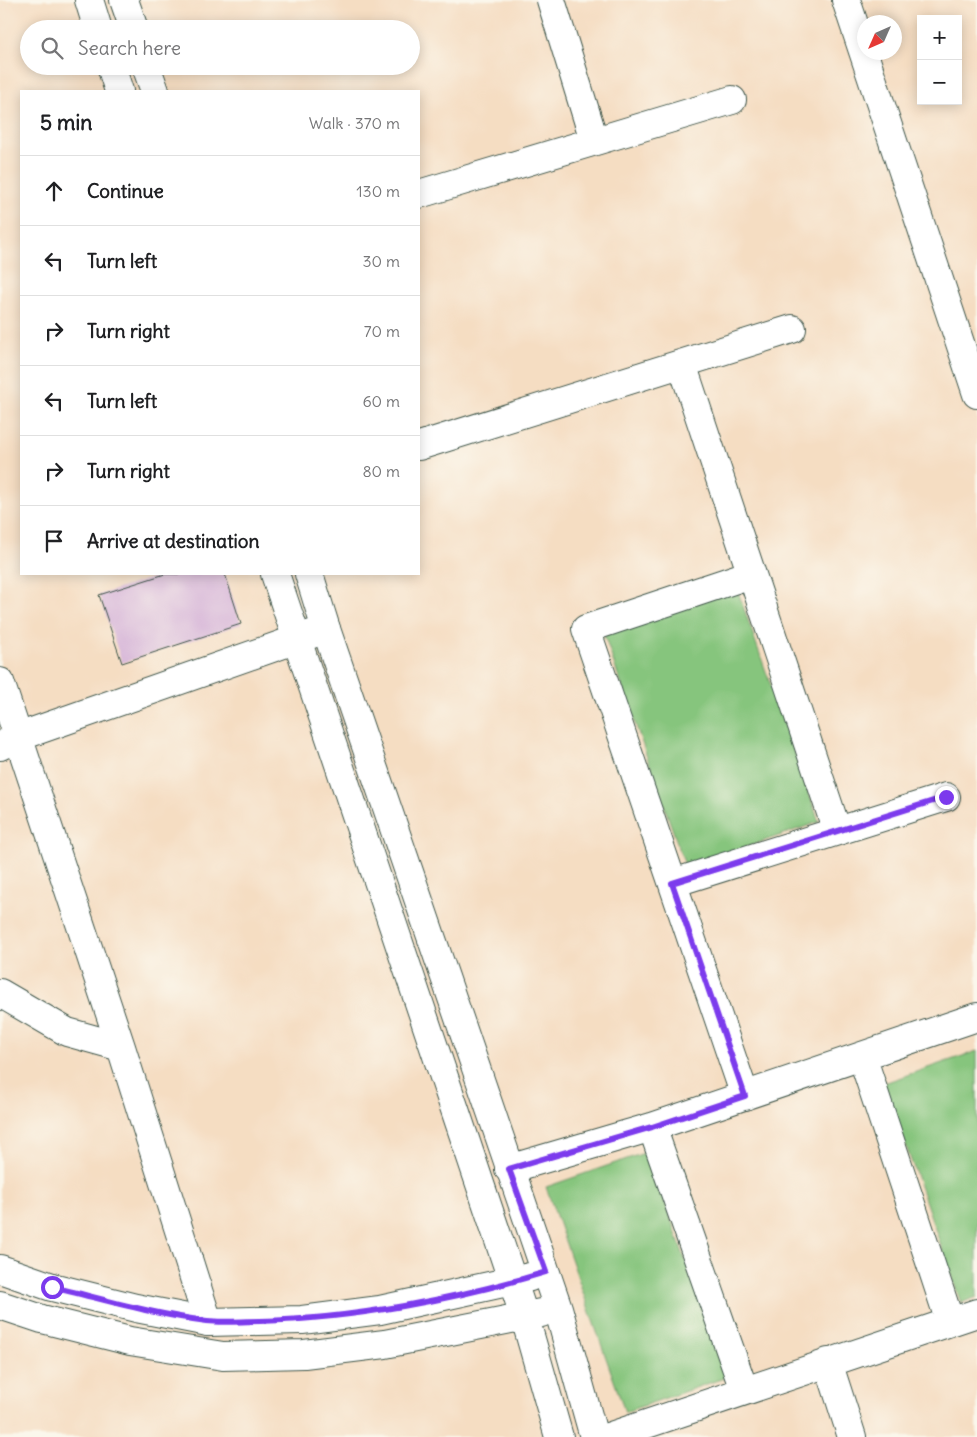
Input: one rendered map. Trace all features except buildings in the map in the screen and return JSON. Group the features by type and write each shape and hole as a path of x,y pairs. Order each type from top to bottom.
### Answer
{"street":[{"path":"89,0 95,20"},
{"path":"124,0 131,20"},
{"path":"551,0 594,140"},
{"path":"846,0 977,394"},
{"path":"114,75 119,90"},
{"path":"149,75 155,90"},
{"path":"420,194 732,100"},
{"path":"420,446 792,329"},
{"path":"682,364 837,831"},
{"path":"745,1096 586,629 751,574"},
{"path":"275,575 295,640 525,1318 559,1437"},
{"path":"309,575 509,1169 558,1308 594,1437"},
{"path":"9,741 326,629"},
{"path":"0,682 9,741 121,1047 208,1322"},
{"path":"672,883 946,797"},
{"path":"0,993 67,1032 121,1047"},
{"path":"509,1169 652,1127 977,1017"},
{"path":"862,1056 950,1322"},
{"path":"652,1127 744,1390"},
{"path":"0,1269 52,1287 136,1308 208,1322 302,1320 380,1310 513,1282 546,1272"},
{"path":"0,1305 42,1319 130,1341 223,1356 304,1354 376,1345 525,1318 558,1308"},
{"path":"608,1437 977,1313"},
{"path":"828,1362 852,1437"}],"green space":[{"path":"737,589 819,822 686,868 604,635"},
{"path":"977,1051 977,1297 961,1303 884,1083"},
{"path":"647,1152 727,1377 625,1412 546,1187"}],"route":[{"path":"52,1287 136,1308 208,1322 302,1320 380,1310 513,1282 546,1272 509,1169 652,1127 745,1096 672,883 946,797"}]}
